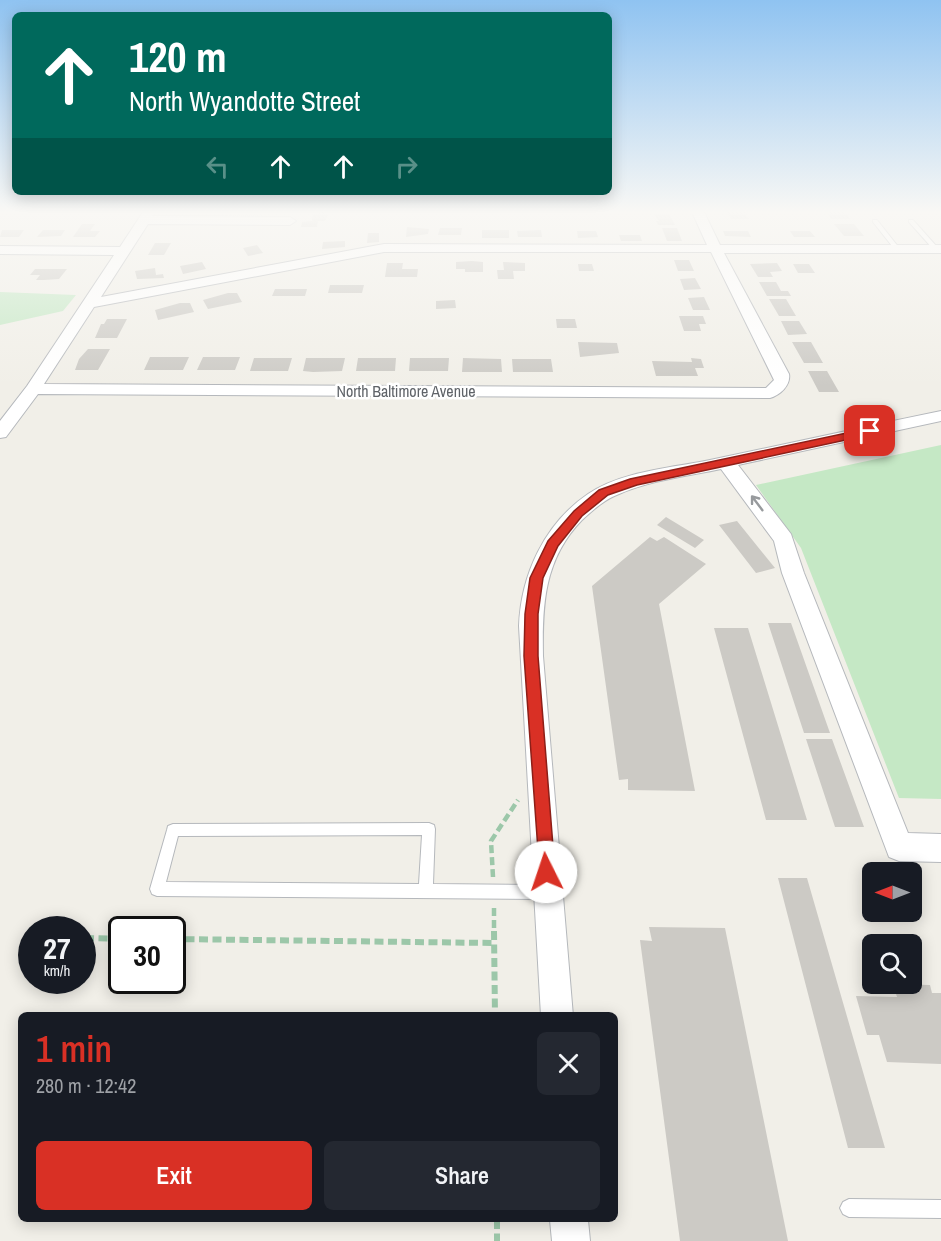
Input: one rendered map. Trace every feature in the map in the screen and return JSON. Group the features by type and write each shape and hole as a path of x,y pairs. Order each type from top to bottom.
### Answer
{"street":[{"path":"0,432 33,389 111,270"},
{"path":"90,303 267,270"},
{"name":"North Baltimore Avenue","path":"33,389 770,393 778,388 782,381 781,374 748,315 727,270"},
{"path":"557,1012 531,656 531,614 537,578 553,544 578,514 603,493 634,482 941,416"},
{"path":"716,463 793,573 899,847 941,848"},
{"path":"570,1222 571,1241"}],"lane":[{"path":"426,890 429,829 173,830 157,889 548,892"},
{"path":"849,1208 941,1209"}],"path":[{"path":"491,841 539,769"},
{"path":"186,939 494,943 495,1012"},
{"path":"497,1222 497,1241"}],"green space":[{"path":"0,292 76,295 63,311 0,325"},
{"path":"941,445 941,799 899,798 801,548 756,485"}],"building":[{"path":"34,270 66,270 59,279 36,280 40,275 30,275"},
{"path":"155,270 156,275 163,274 164,278 137,279 135,271"},
{"path":"181,270 202,270 183,274"},
{"path":"386,270 418,270 417,277 385,277"},
{"path":"465,270 483,270 483,272 465,272"},
{"path":"497,270 525,271 513,271 514,279 498,279"},
{"path":"754,270 782,271 770,272 773,277 758,277"},
{"path":"796,270 813,270 815,273 798,273"},
{"path":"695,278 701,289 684,290 680,279"},
{"path":"759,282 776,282 781,291 788,291 791,296 767,296"},
{"path":"330,285 364,285 362,293 328,293"},
{"path":"275,289 307,289 305,296 272,296"},
{"path":"228,293 237,293 242,302 208,309 203,300"},
{"path":"704,297 710,310 693,310 688,298"},
{"path":"769,299 786,299 796,316 779,316"},
{"path":"455,300 456,308 436,309 436,301"},
{"path":"180,303 190,303 194,312 158,320 155,310"},
{"path":"679,316 703,316 706,324 699,324 701,331 684,331"},
{"path":"107,319 127,319 117,338 95,338 101,324 104,324"},
{"path":"556,319 575,319 577,328 557,328"},
{"path":"781,321 799,321 807,334 788,335"},
{"path":"578,342 617,343 619,353 580,357"},
{"path":"792,342 811,342 823,363 804,363"},
{"path":"88,349 110,349 98,370 75,370 79,359"},
{"path":"150,357 189,357 183,370 144,370"},
{"path":"203,357 240,357 235,370 197,370"},
{"path":"254,358 292,358 288,371 250,371"},
{"path":"306,358 345,358 342,371 313,372 303,371"},
{"path":"358,358 396,358 395,371 356,371"},
{"path":"410,358 449,358 448,371 409,371"},
{"path":"463,358 501,359 502,372 462,372"},
{"path":"691,358 701,359 704,368 695,368 698,376 656,376 652,361 692,362"},
{"path":"512,359 551,359 553,372 513,372"},
{"path":"808,371 827,371 839,392 819,392"},
{"path":"666,517 704,540 695,548 657,525"},
{"path":"737,521 775,568 756,573 719,525"},
{"path":"650,537 657,541 664,537 706,564 659,604 695,791 628,790 628,779 619,780 592,586"},
{"path":"768,623 791,623 830,733 804,733"},
{"path":"714,628 748,628 807,820 766,820"},
{"path":"806,739 832,739 864,827 835,827"},
{"path":"778,878 807,878 885,1148 848,1148"},
{"path":"649,927 725,928 788,1241 680,1241 640,940 652,941"},
{"path":"922,985 930,985 932,993 941,993 941,1064 887,1062 879,1035 867,1035 856,996 897,997 896,994 922,994"}],"route":[{"path":"546,872 531,656 531,614 537,578 553,544 578,514 603,493 634,482 724,461 870,431"}]}
